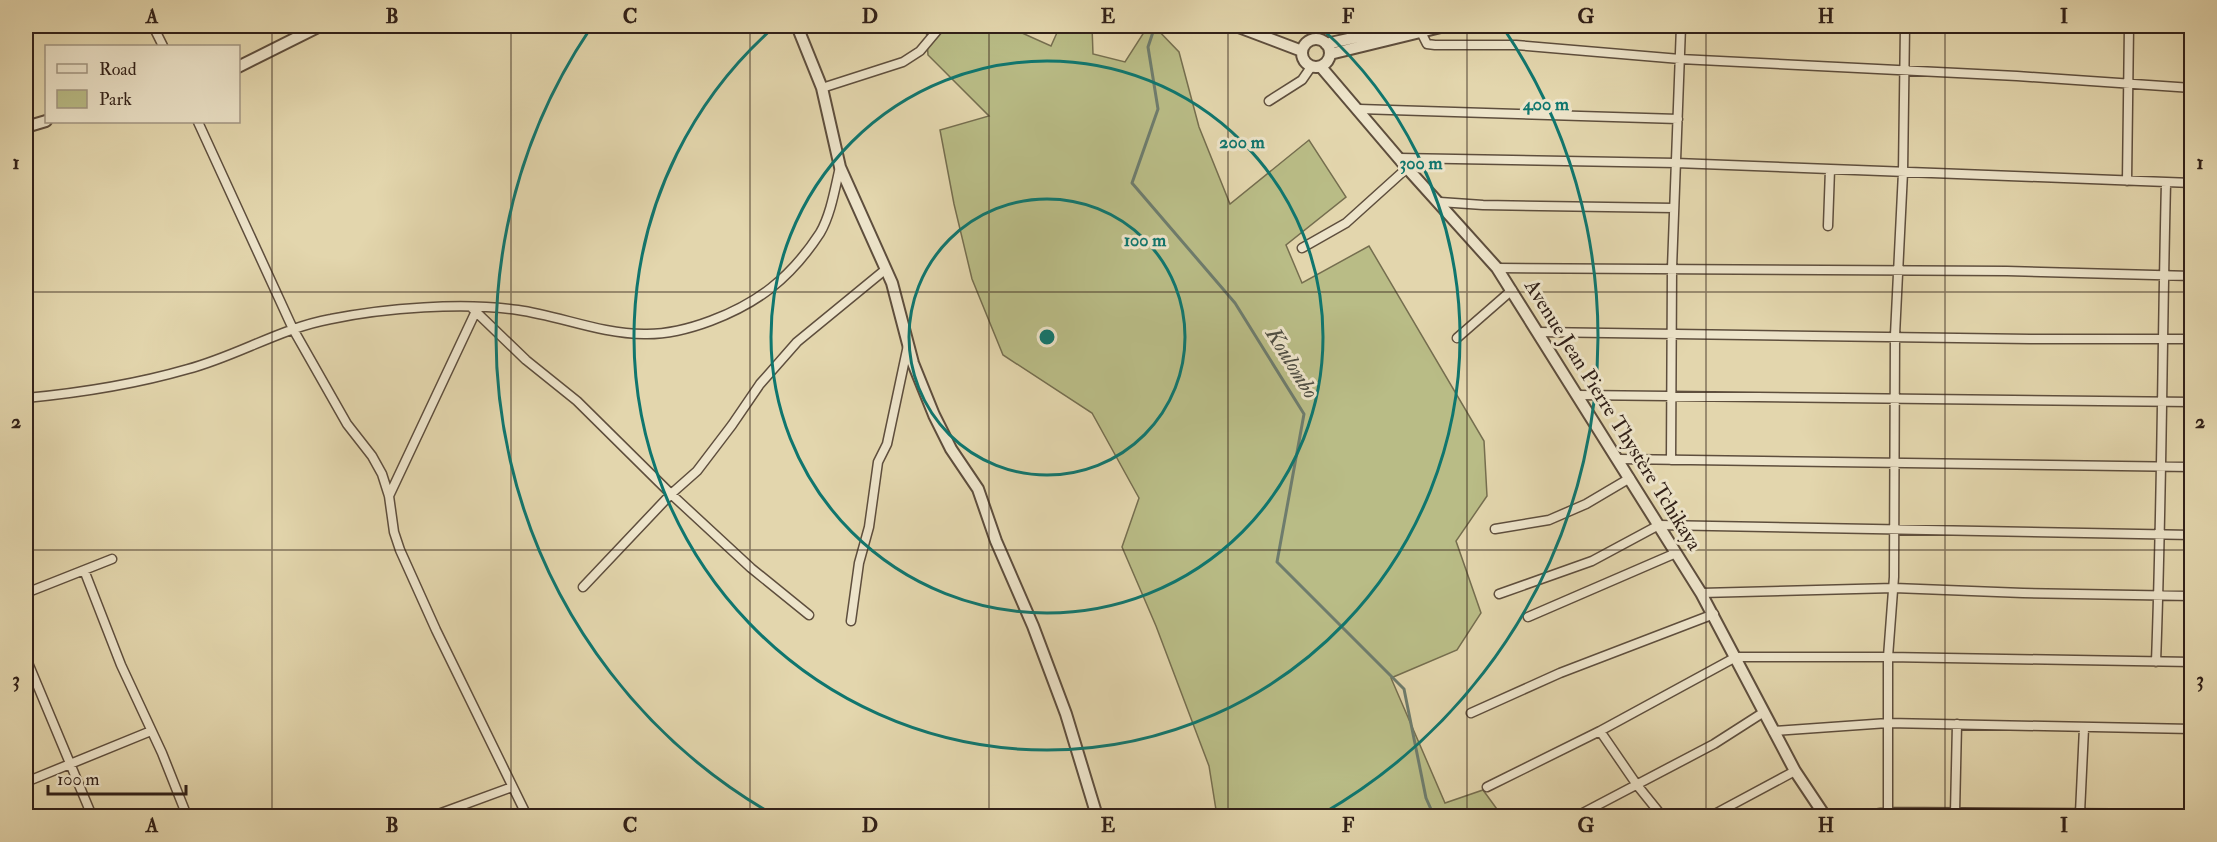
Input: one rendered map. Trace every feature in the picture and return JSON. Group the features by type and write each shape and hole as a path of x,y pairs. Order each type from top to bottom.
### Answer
{"street":[{"path":"153,26 162,45"},
{"path":"240,66 320,26"},
{"path":"797,26 822,88 840,167 892,283 913,363 934,415 951,449 978,489 996,541 1033,626 1066,714 1097,816"},
{"path":"822,88 903,62 921,51 941,26"},
{"path":"1236,26 1302,51"},
{"path":"1359,26 1363,37"},
{"path":"1328,49 1407,26"},
{"path":"1328,49 1445,26"},
{"path":"1671,460 1672,268 1681,26"},
{"path":"1888,814 1888,657 1894,588 1895,335 1903,172 1905,26"},
{"path":"2127,181 2129,26"},
{"path":"1420,32 1427,44 1434,45 1516,45 1680,59 2018,76 2192,88"},
{"path":"1269,101 1329,60 1328,49 1320,40 1312,40 1302,51 1304,61 1316,67"},
{"name":"Avenue Jean Pierre Thystère Tchikaya","path":"1316,67 1359,109 1398,158 1497,268 1512,290 1714,614 1773,731 1795,771 1825,816"},
{"path":"1359,109 1678,119"},
{"path":"26,127 45,121"},
{"path":"198,123 293,329 347,424 372,456 382,474 400,550 436,630 527,816"},
{"path":"1398,158 1676,163 2192,183"},
{"path":"26,398 99,387 188,369 293,329 330,319 381,312 518,310 607,330 643,334 679,332 714,319 771,288 800,260 821,231 832,201 840,167"},
{"path":"1302,248 1346,223 1407,168"},
{"path":"1828,226 1830,169"},
{"path":"2156,662 2160,467 2164,402 2166,183"},
{"path":"1440,202 1483,205 1674,208"},
{"path":"1497,268 1898,270 2192,276"},
{"path":"584,587 671,494 697,471 760,384 797,342 886,269"},
{"path":"1457,338 1512,290"},
{"path":"473,309 526,360 577,401 671,494 751,568 809,615"},
{"path":"389,496 473,309"},
{"path":"1538,332 2192,339"},
{"path":"851,621 859,563 869,527 878,462 887,444 908,344"},
{"path":"1578,395 2192,402"},
{"path":"1619,459 2192,467"},
{"path":"1495,529 1549,520 1586,504 1630,478"},
{"path":"1498,594 1592,561 1659,525 2192,535"},
{"path":"1528,617 1676,554"},
{"path":"26,593 112,559"},
{"path":"84,570 121,664 178,789 187,816"},
{"path":"1701,593 1894,588 2159,597 2192,596"},
{"path":"1472,713 1560,673 1714,614"},
{"path":"1487,787 1600,731 1736,657 2192,662"},
{"path":"26,658 92,816"},
{"path":"1577,816 1714,744 1764,712"},
{"path":"1773,731 1888,723 2192,729"},
{"path":"1955,813 1957,724"},
{"path":"2080,813 2084,728"},
{"path":"26,782 151,731"},
{"path":"1600,731 1637,785 1662,816"},
{"path":"1711,816 1795,771"},
{"path":"433,816 512,787"},
{"path":"1859,816 1955,813 2192,814"}],"green space":[{"path":"926,26 1022,26 1022,33 1051,46 1060,26 1092,26 1093,54 1125,62 1148,26 1154,26 1179,52 1199,127 1230,204 1309,140 1346,197 1286,245 1302,283 1369,246 1484,441 1487,496 1456,541 1481,613 1457,650 1391,678 1445,803 1483,790 1502,816 1217,816 1209,766 1156,626 1122,547 1139,498 1092,413 1003,355 972,279 954,204 940,130 989,116 928,55"}],"waterway":[{"name":"Koulombo","path":"1155,26 1148,47 1158,109 1132,183 1235,303 1304,414 1277,562 1404,689 1426,798 1434,816"}]}
